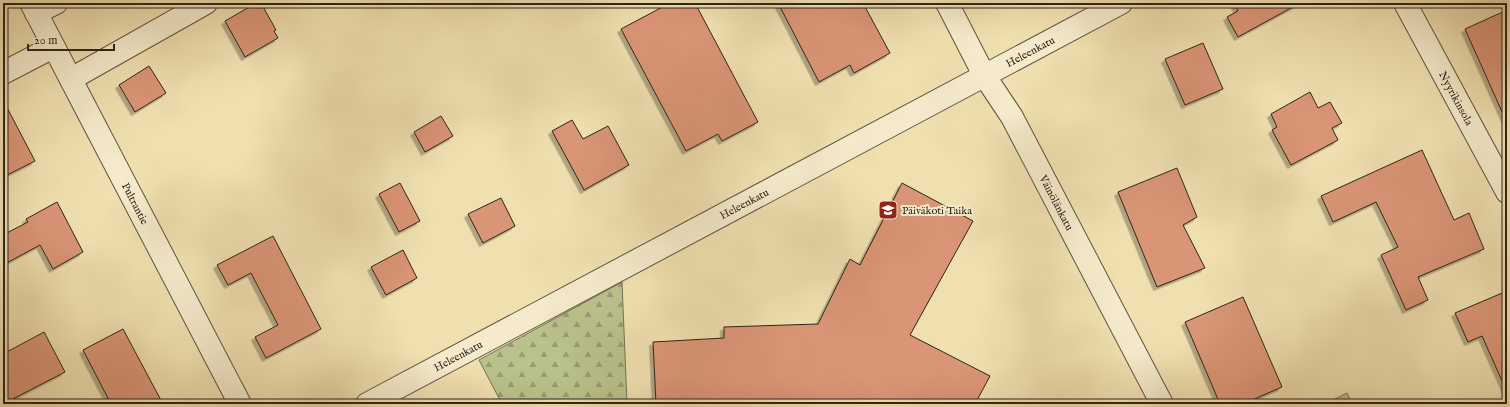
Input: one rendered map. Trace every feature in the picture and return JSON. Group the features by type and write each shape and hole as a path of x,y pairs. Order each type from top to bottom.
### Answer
{"street":[{"path":"33,8 56,3"},
{"path":"70,79 206,3"},
{"name":"Väinölänkatu","path":"947,3 984,75 1012,117 1162,404"},
{"name":"Heleenkatu","path":"367,404 1121,3"},
{"name":"Nyyrikinsola","path":"1405,3 1507,192"},
{"name":"Pultrantie","path":"33,8 240,404"},
{"path":"3,72 53,46"}],"green space":[{"path":"622,282 627,404 502,404 479,360"},
{"path":"1347,393 1352,404 1325,404"}],"building":[{"path":"256,3 261,3 276,30 274,31 278,38 245,57 225,21"},
{"path":"670,3 695,3 758,122 722,141 718,134 686,151 621,29"},
{"path":"778,3 863,3 890,53 854,73 850,65 819,82"},
{"path":"1234,3 1300,3 1238,37 1227,17 1238,11"},
{"path":"1507,10 1507,123 1465,29"},
{"path":"1203,43 1223,89 1185,105 1165,59"},
{"path":"149,66 166,93 135,112 119,85"},
{"path":"1310,92 1318,108 1330,102 1342,123 1332,128 1338,140 1291,165 1272,130 1277,127 1271,114"},
{"path":"3,100 35,161 3,177"},
{"path":"441,116 453,136 425,152 414,132"},
{"path":"572,120 583,139 608,126 629,165 584,190 552,131"},
{"path":"1422,150 1454,220 1469,213 1484,249 1418,277 1428,300 1406,310 1381,255 1398,247 1376,202 1333,222 1321,196"},
{"path":"1177,168 1197,217 1183,225 1205,268 1157,287 1118,192"},
{"path":"400,183 420,221 399,232 379,194"},
{"path":"902,183 973,221 910,335 990,376 975,404 656,404 653,342 724,338 724,327 818,324 850,259 860,265"},
{"path":"501,198 515,226 483,243 468,214"},
{"path":"57,202 83,252 53,269 40,245 3,265 3,235 28,222 26,219"},
{"path":"273,236 321,329 266,358 255,337 278,325 251,273 228,285 217,265"},
{"path":"403,250 417,278 386,295 371,267"},
{"path":"1507,291 1507,392 1482,336 1468,342 1455,313"},
{"path":"1243,297 1282,387 1243,404 1220,404 1185,322"},
{"path":"123,329 163,404 111,404 83,350"},
{"path":"44,332 65,372 3,404 3,354"}],"place":[{"name":"Päiväkoti Taika","path":"888,210"}]}
